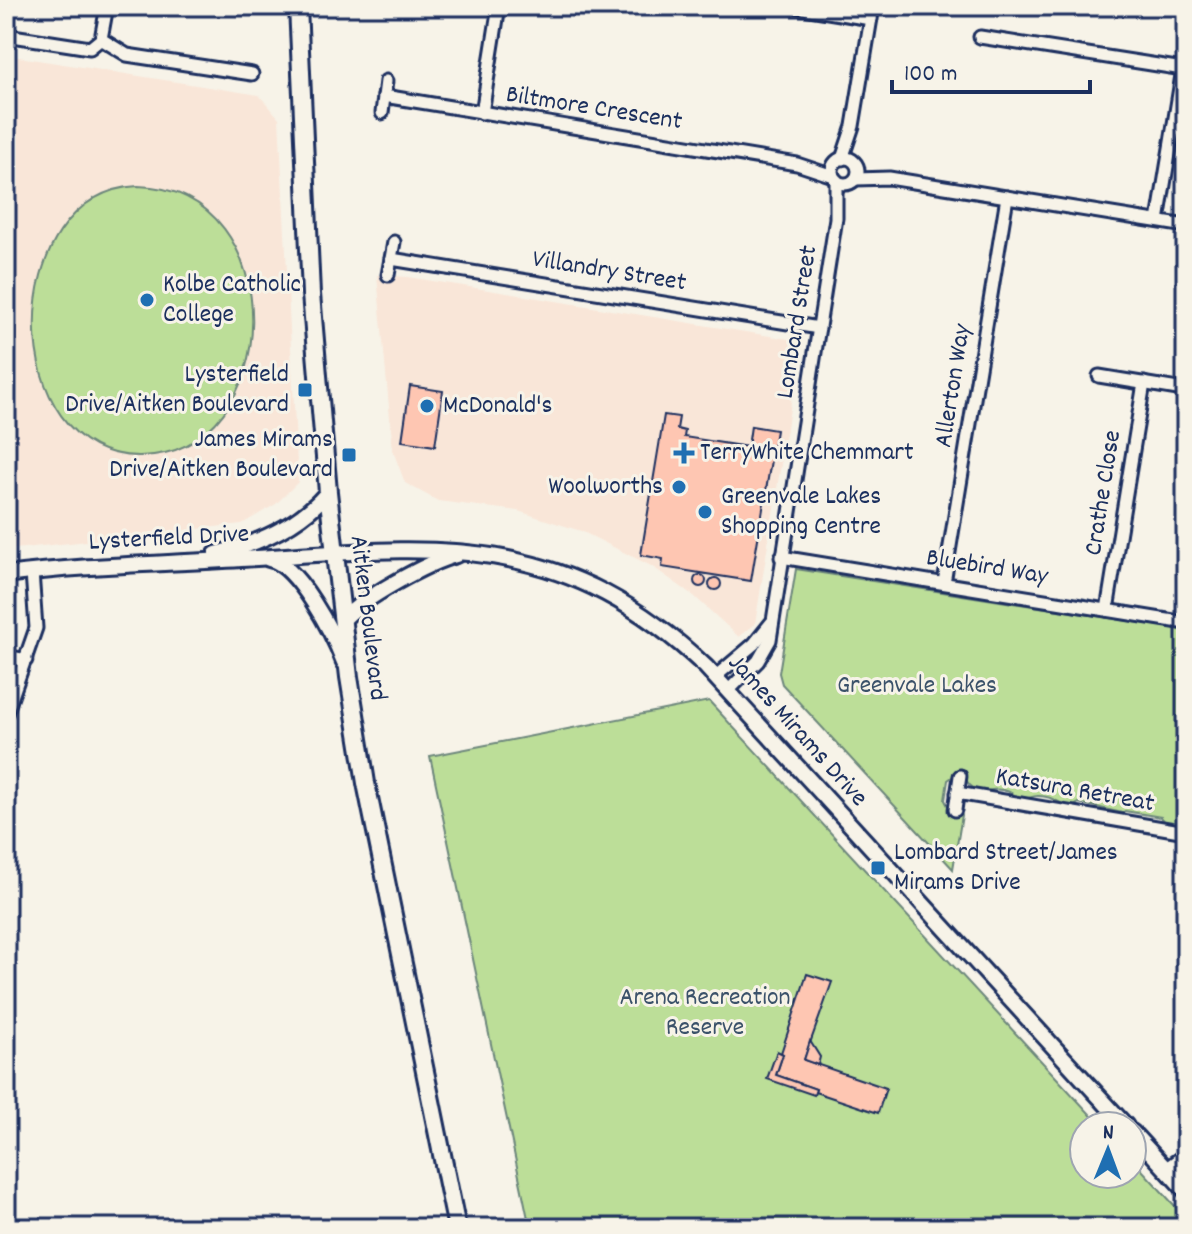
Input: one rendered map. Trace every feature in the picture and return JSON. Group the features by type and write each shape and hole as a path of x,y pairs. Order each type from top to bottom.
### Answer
{"main road":[{"name":"Aitken Boulevard","path":"298,6 311,294 334,553 349,677 377,839 457,1228"}],"street":[{"path":"6,35 90,48 101,39 107,6"},
{"path":"482,113 499,6"},
{"path":"791,6 871,19"},
{"name":"Lombard Street","path":"728,691 765,651 770,640 836,218 849,169 873,6"},
{"path":"980,37 1183,69"},
{"path":"101,39 127,55 252,74"},
{"path":"1158,221 1186,51"},
{"path":"382,113 386,81"},
{"name":"Biltmore Crescent","path":"384,96 1186,226"},
{"name":"Biltmore Crescent","path":"797,164 842,184 849,169"},
{"name":"Lombard Street","path":"836,218 834,178 849,169"},
{"name":"Allerton Way","path":"944,583 1007,197"},
{"path":"388,275 394,242"},
{"name":"Villandry Street","path":"391,259 819,328"},
{"path":"1099,376 1178,389"},
{"name":"Crathe Close","path":"1107,610 1144,383"},
{"path":"176,562 239,548 281,530 307,514 328,492"},
{"name":"James Mirams Drive","path":"334,553 438,550 472,552 533,563 609,594 667,632 715,677 1111,1110"},
{"path":"342,621 361,605 412,574 438,561 472,552"},
{"name":"Lysterfield Drive","path":"6,575 334,553"},
{"name":"Bluebird Way","path":"781,557 1186,623"},
{"path":"261,558 279,561 291,571 317,608 340,651 349,677"},
{"path":"6,714 36,628 32,572"},
{"path":"715,677 754,644 771,623"},
{"path":"6,656 26,660"},
{"name":"Katsura Retreat","path":"955,810 960,776"},
{"name":"Katsura Retreat","path":"957,793 1186,832"},
{"path":"1148,1150 1186,1191"},
{"path":"1170,1174 1186,1154"},
{"path":"1170,1174 1186,1166"}],"shaded area":[{"name":"Kolbe Catholic College","path":"6,55 259,95 279,118 298,482 276,504 242,524 6,550"},
{"path":"377,275 408,277 801,341 755,624 739,637 694,596 653,567 581,531 518,511 438,501 405,483 393,451"}],"green space":[{"path":"138,186 189,198 224,229 246,272 252,321 245,370 224,413 188,444 140,456 94,445 61,416 41,373 35,324 41,275 60,231 93,200"},
{"name":"Greenvale Lakes","path":"796,569 1186,630 1186,823 1180,826 1166,823 1161,817 1122,813 1079,803 1072,807 1042,796 1022,799 1005,790 981,791 972,787 964,777 955,775 948,780 945,800 949,808 962,815 953,869 782,684 779,673"},
{"name":"Arena Recreation Reserve","path":"709,701 1086,1110 1068,1110 1068,1190 1148,1190 1148,1176 1186,1218 1186,1228 530,1228 430,756"}],"building":[{"path":"410,386 443,391 435,446 402,441"},
{"name":"Greenvale Lakes Shopping Centre","path":"664,415 679,417 677,429 685,431 684,437 748,447 751,426 776,430 751,581 662,567 663,559 641,555"},
{"path":"700,575 706,581 700,587 694,581"},
{"path":"715,578 721,584 715,590 709,584"},
{"path":"807,974 832,982 804,1060 886,1088 878,1113 776,1075"},
{"path":"810,1041 820,1057 818,1065 804,1060"},
{"path":"777,1051 783,1054 776,1075 816,1089 814,1095 767,1079"}],"place":[{"name":"Kolbe Catholic College","path":"147,300"},
{"name":"Lysterfield Drive/Aitken Boulevard","path":"305,390"},
{"name":"McDonald's","path":"427,406"},
{"name":"TerryWhite Chemmart","path":"684,453"},
{"name":"James Mirams Drive/Aitken Boulevard","path":"349,455"},
{"name":"Woolworths","path":"679,487"},
{"name":"Greenvale Lakes Shopping Centre","path":"705,512"},
{"name":"Lombard Street/James Mirams Drive","path":"878,868"}]}
